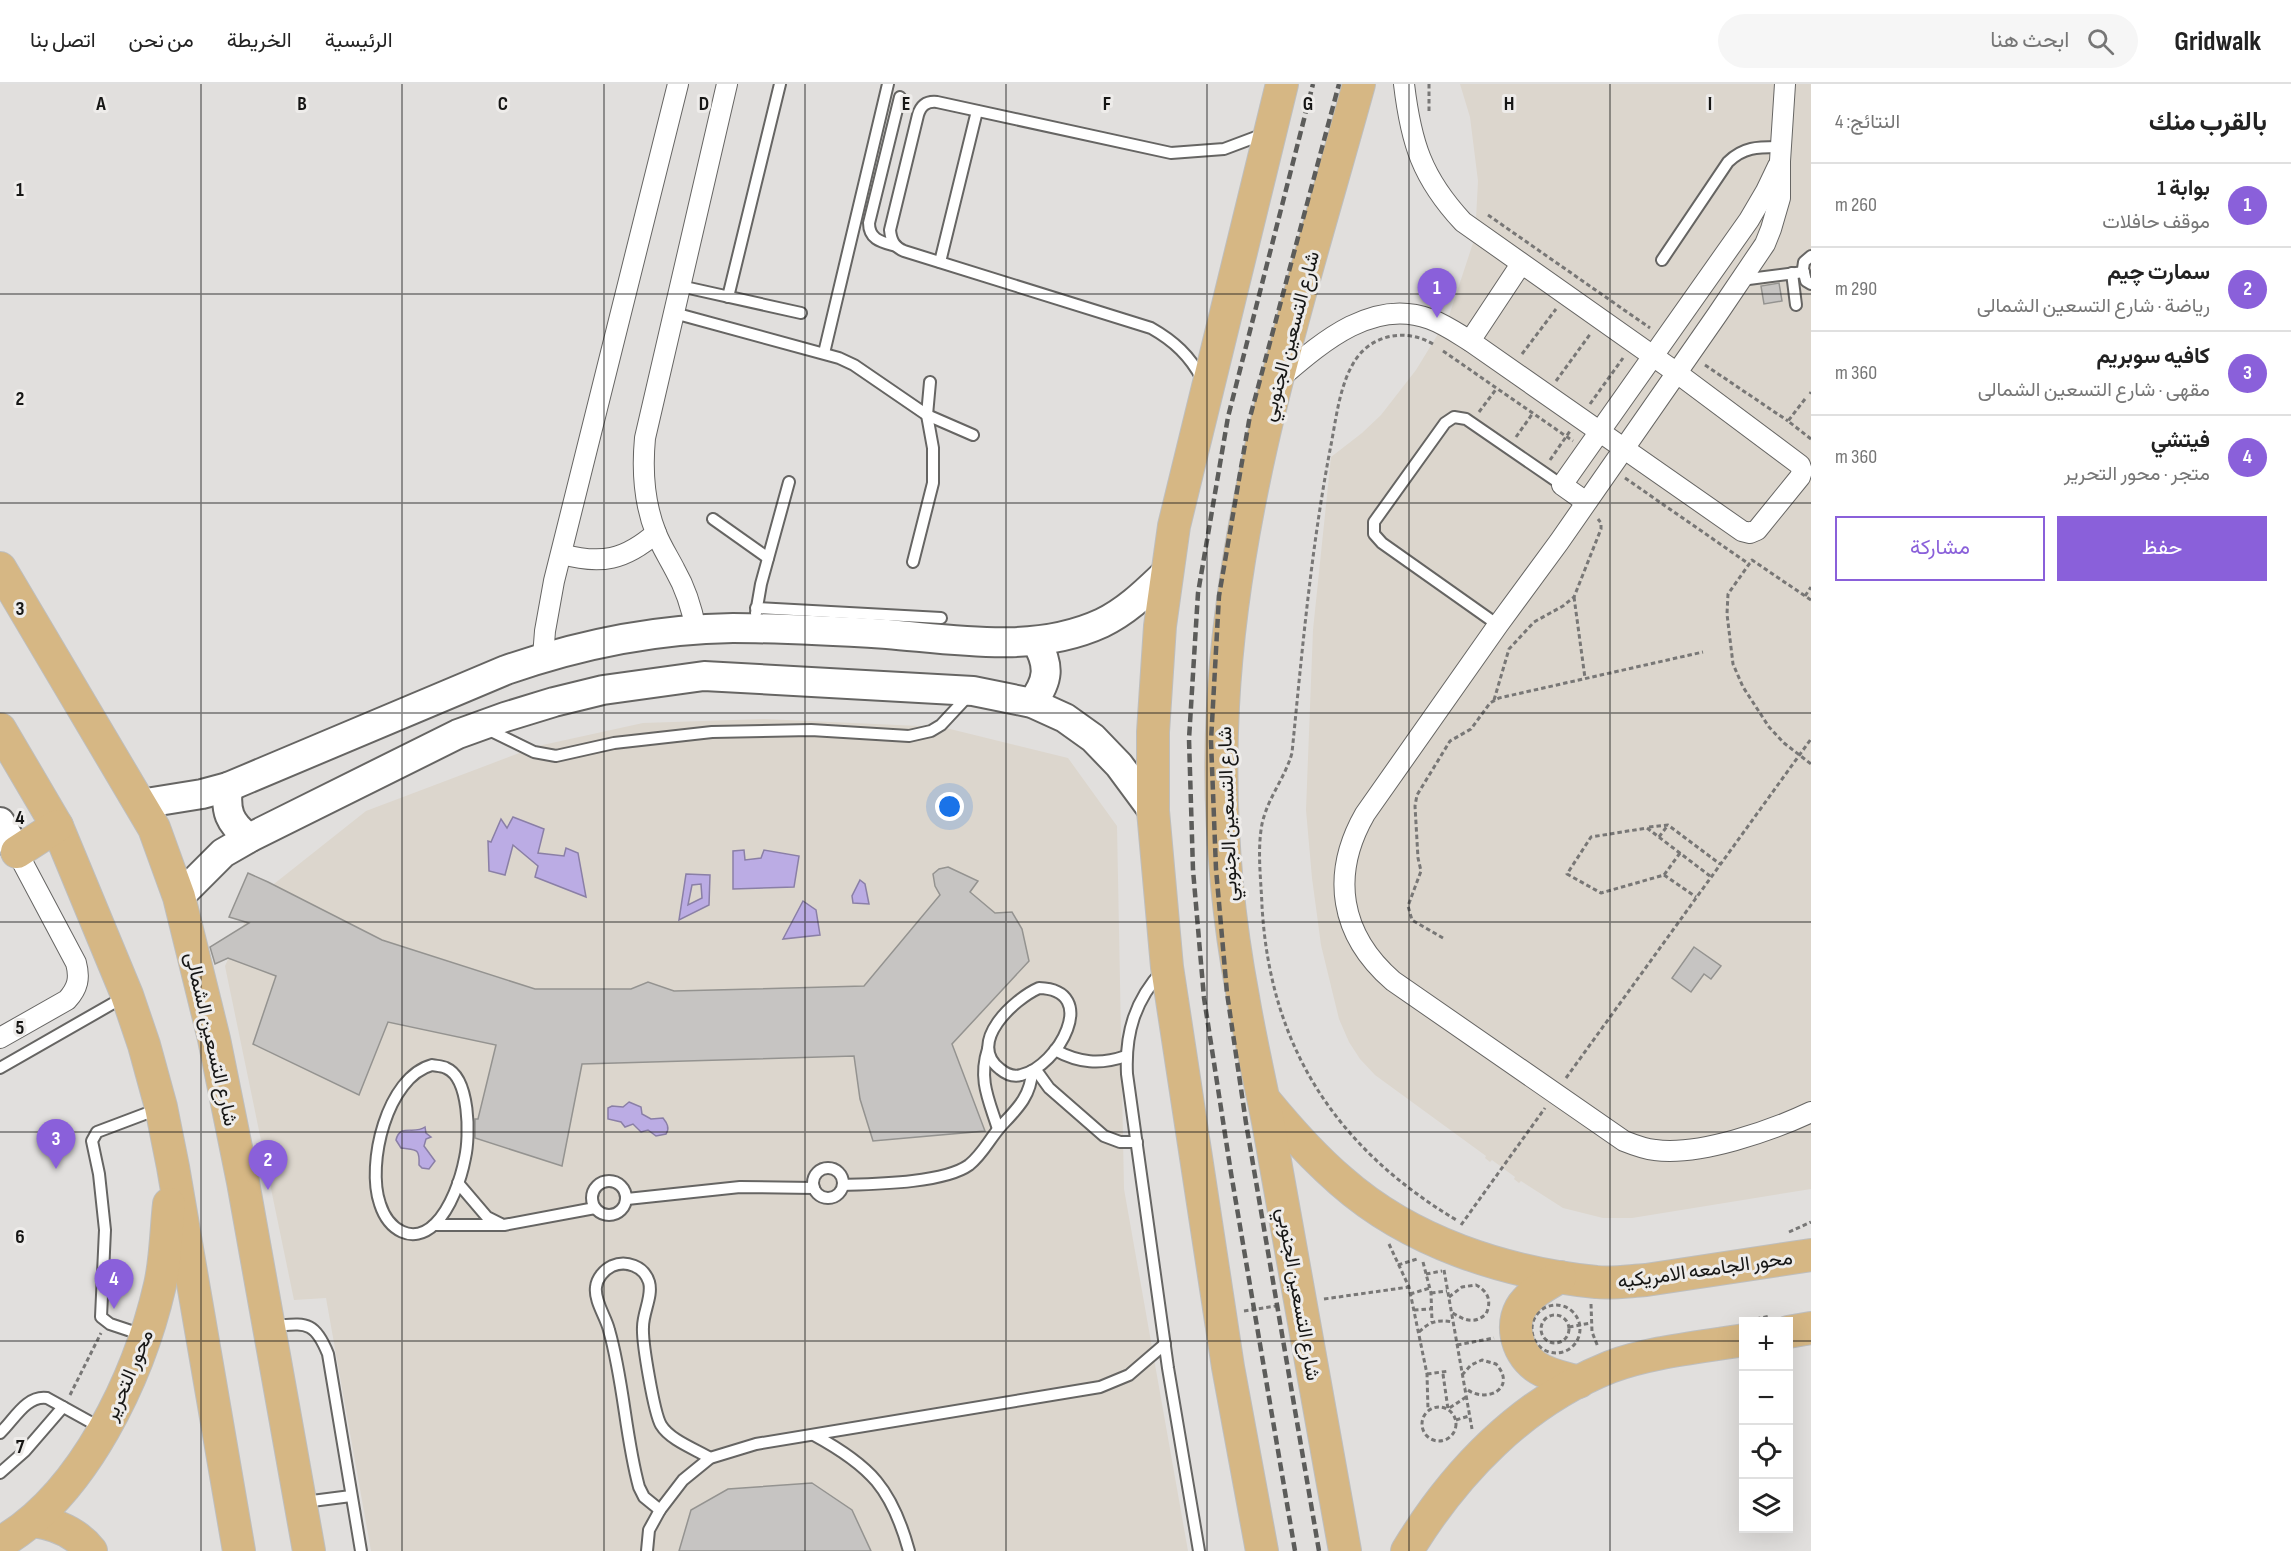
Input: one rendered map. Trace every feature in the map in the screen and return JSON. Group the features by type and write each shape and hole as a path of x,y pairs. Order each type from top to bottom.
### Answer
{"main road":[{"path":"1262,1551 1228,1367 1167,967 1153,811 1155,679 1166,573 1174,526 1282,84"},
{"name":"شارع التسعين الجنوبي","path":"1345,1551 1263,1098 1242,997 1227,882 1223,813 1223,709 1232,606 1241,537 1252,481 1359,84"},
{"name":"شارع التسعين الشمالى","path":"0,568 154,828 179,897 214,1039 243,1182 309,1551"},
{"path":"0,729 57,826 127,995 144,1045 161,1107 173,1167 239,1551"},
{"path":"17,852 57,826"},
{"name":"محور الجامعه الامريكيه","path":"1263,1098 1300,1143 1342,1183 1389,1216 1502,1265 1598,1282 1646,1280 1810,1255"},
{"name":"محور التحرير","path":"0,1543 33,1521 76,1472 105,1430 129,1382 146,1336 161,1282 173,1167"},
{"path":"1560,1277 1537,1290 1524,1303 1516,1320 1516,1338 1523,1355 1536,1368 1579,1382"},
{"path":"1793,1331 1811,1328"},
{"path":"1407,1551 1433,1511 1477,1458 1525,1416 1579,1382 1611,1366 1645,1357 1739,1341"},
{"path":"33,1521 63,1528 76,1536 91,1551"}],"street":[{"path":"543,657 548,606 678,84"},
{"path":"696,630 684,588 656,533 646,496 643,459 645,438 727,84"},
{"path":"1278,380 1340,332 1356,323 1373,316 1409,314 1427,318 1470,340 1742,531 1750,533 1757,530 1800,477 1802,471 1800,465 1677,374 1463,222 1436,189 1425,171 1417,151 1404,84"},
{"path":"1785,84 1781,182 1777,214 1765,244 1677,374 1361,821 1350,844 1346,861 1345,894 1350,919 1360,943 1380,969 1617,1137 1639,1147 1655,1150 1688,1149 1764,1131 1811,1112"},
{"path":"1586,502 1562,485 1758,206 1781,154"},
{"path":"1470,340 1521,264"},
{"path":"1717,264 1741,280"},
{"path":"1693,300 1718,315"},
{"path":"562,554 582,559 603,560 623,556 641,546 656,533"},
{"path":"140,804 202,794 228,787 443,694 543,657 605,642 696,630 755,618 870,633 999,642 1036,642 1073,634 1102,623 1132,606 1166,573"},
{"path":"1032,703 1042,689 1046,673 1044,656 1036,642"},
{"path":"179,897 223,853 458,735 554,702 603,690 704,676 973,691 1032,703 1065,718 1093,738 1119,765 1153,811"},
{"path":"228,787 226,802 230,816 237,829 249,838"},
{"path":"0,822 76,963 78,983 74,993 67,1000 0,1038"}],"lane":[{"path":"728,297 780,84"},
{"path":"824,353 888,84"},
{"path":"900,97 869,223 869,229 876,239 904,251 1151,328 1164,335 1186,354 1208,388"},
{"path":"896,246 890,230 919,110 932,102 1171,153 1224,149 1270,132"},
{"path":"940,262 977,111"},
{"path":"1662,260 1734,156 1750,148 1781,154"},
{"path":"1811,256 1804,262 1806,281 1811,285"},
{"path":"1741,280 1804,272"},
{"path":"1792,273 1796,305"},
{"path":"681,286 801,313"},
{"path":"674,313 824,353 854,365 927,415 973,435"},
{"path":"913,562 933,483 933,448 927,415 930,382"},
{"path":"1498,625 1382,543 1374,534 1376,516 1444,423 1451,418 1458,417 1471,423 1562,485"},
{"path":"789,482 768,558 755,618 941,618"},
{"path":"713,519 768,558"},
{"path":"481,726 534,752 556,756 614,742 712,732 811,730 909,736 921,735 941,725 973,691"},
{"path":"1167,967 1150,984 1139,1002 1127,1040 1126,1056 1165,1344 1199,1551"},
{"path":"988,1048 991,1059 998,1068 1008,1074 1019,1076 1034,1071 1055,1050 1067,1030 1071,1018 1070,1005 1063,994 1051,988 1039,988 1025,994 1005,1011 991,1034 983,1067 984,1086 998,1129"},
{"path":"0,1068 127,995"},
{"path":"1055,1050 1091,1062 1103,1062 1126,1056"},
{"path":"432,1065 447,1068 457,1078 463,1093 467,1118 467,1139 466,1156 458,1183 443,1213 434,1225 420,1233 404,1233 393,1228 382,1209 377,1185 378,1150 386,1118 402,1087 422,1068 432,1065"},
{"path":"1034,1071 1049,1088 1104,1136 1120,1142 1137,1142"},
{"path":"843,1185 878,1184 944,1176 968,1166 1022,1104 1030,1090 1034,1071"},
{"path":"146,1336 107,1322 100,1312 105,1277 105,1230 99,1174 92,1141 93,1136 102,1130 161,1107"},
{"path":"831,1167 842,1177 843,1185 834,1197 826,1198 818,1195 814,1188 813,1180 816,1173 823,1168 831,1167"},
{"path":"604,1181 615,1181 624,1188 627,1199 624,1209 615,1215 603,1215 595,1208 592,1198 595,1187 604,1181"},
{"path":"458,1183 488,1217 504,1225"},
{"path":"627,1199 740,1187 814,1188"},
{"path":"434,1225 504,1225 595,1208"},
{"path":"660,1510 644,1497 639,1487 610,1331 597,1300 596,1288 600,1276 608,1268 620,1263 632,1265 642,1271 649,1281 650,1293 645,1310 643,1336 658,1416 666,1431 710,1458"},
{"path":"269,1326 296,1324 309,1326 317,1332 323,1342 361,1551"},
{"path":"647,1551 649,1530 660,1510 683,1480 710,1458 756,1444 1100,1387 1129,1375 1165,1344"},
{"path":"0,1433 26,1404 36,1398 47,1398 105,1430"},
{"path":"0,1473 25,1451 63,1407"},
{"path":"814,1436 859,1463 877,1481 892,1502 902,1525 909,1551"},
{"path":"300,1502 351,1496"}],"path":[{"path":"1429,84 1429,113"},
{"path":"1487,214 1665,339"},
{"path":"1471,423 1565,296"},
{"path":"1508,448 1600,320"},
{"path":"1433,344 1407,335 1378,340 1362,351 1347,378 1321,498 1292,753 1287,769 1278,782 1266,810 1259,856 1263,923 1279,1008 1297,1054 1332,1113 1367,1152 1413,1192 1452,1242 1448,1291 1477,1458"},
{"path":"1542,471 1634,344"},
{"path":"1690,355 1811,439"},
{"path":"1788,422 1805,399"},
{"path":"1443,938 1416,923 1408,911 1408,901 1421,871 1418,858 1415,799 1450,741 1471,729 1494,700 1509,649 1534,622 1563,606 1574,597 1602,526 1586,502"},
{"path":"1811,600 1752,560 1728,594 1727,614 1733,664 1743,687 1769,727 1798,756 1811,764"},
{"path":"1805,596 1811,587"},
{"path":"1574,597 1585,678"},
{"path":"1494,700 1703,652"},
{"path":"1426,1274 1452,1242 1710,876 1811,738"},
{"path":"1680,853 1665,875 1601,893 1567,874 1591,837 1668,825 1720,864"},
{"path":"1659,837 1668,825"},
{"path":"1647,828 1710,876"},
{"path":"1665,875 1696,897"},
{"path":"1782,1234 1811,1222"},
{"path":"1387,1240 1410,1294 1419,1332 1427,1374 1428,1410 1422,1422 1425,1435 1431,1439 1444,1441 1454,1433 1456,1420 1448,1409 1443,1374"},
{"path":"1398,1265 1422,1257 1431,1290 1432,1322"},
{"path":"1598,1282 1590,1306 1591,1323 1598,1348 1611,1366"},
{"path":"1449,1297 1462,1287 1476,1285 1487,1293 1490,1300 1486,1314 1474,1321 1467,1321 1451,1312"},
{"path":"1410,1294 1431,1290 1448,1291"},
{"path":"1552,1304 1574,1311 1581,1325 1581,1332 1575,1344 1570,1349 1558,1353 1543,1350 1534,1338 1532,1324 1539,1311 1552,1304"},
{"path":"1414,1310 1431,1309"},
{"path":"1553,1315 1559,1316 1567,1322 1569,1327 1566,1337 1557,1343 1543,1336 1544,1320 1553,1315"},
{"path":"63,1407 107,1322"},
{"path":"1419,1332 1432,1322 1453,1322"},
{"path":"1569,1327 1591,1323"},
{"path":"1457,1345 1495,1337"},
{"path":"1557,1343 1558,1353"},
{"path":"1462,1375 1471,1365 1482,1360 1496,1364 1504,1375 1502,1385 1494,1393 1480,1396 1465,1388"},
{"path":"1427,1374 1443,1374 1449,1371"},
{"path":"1428,1410 1441,1407 1448,1409 1466,1397"},
{"path":"1456,1420 1469,1416"}],"shaded area":[{"path":"1460,84 1811,84 1811,1189 1632,1218 1603,1218 1563,1208 1521,1181 1519,1183 1514,1179 1515,1177 1492,1160 1490,1162 1485,1158 1486,1156 1375,1075 1360,1059 1349,1042 1339,1019 1321,945 1306,810 1313,630 1331,457 1381,415 1416,370 1449,316 1473,243 1484,225 1476,219 1478,181 1470,117"},
{"path":"764,719 942,727 1068,758 1117,826 1124,1189 1188,1551 371,1551 326,1298 294,1300 225,966 255,899 366,811 538,746 643,723"},
{"path":"513,817 544,829 538,853 564,856 566,848 578,853 586,897 535,877 538,866 513,845 505,875 489,871 488,841 491,842 501,819 507,828"},
{"path":"744,850 745,860 761,858 764,850 799,856 794,887 733,889 733,851"},
{"path":"686,874 710,875 709,905 679,920","holes":["701,884 702,898 688,905 692,885"]},
{"path":"860,880 865,884 869,904 853,903 852,896"},
{"path":"803,901 816,910 820,935 783,939"},
{"path":"629,1102 641,1107 642,1114 651,1119 663,1118 668,1126 666,1134 656,1136 648,1130 641,1132 633,1124 625,1127 621,1122 608,1119 608,1108 623,1107"},
{"path":"425,1127 426,1133 431,1137 426,1139 424,1146 435,1161 429,1169 419,1165 419,1155 416,1150 401,1148 396,1140 401,1132"}],"building":[{"path":"1779,283 1782,301 1764,304 1761,286"},
{"path":"948,867 978,881 970,892 995,913 1012,912 1022,929 1029,961 952,1044 985,1131 873,1141 860,1099 854,1056 582,1064 562,1166 475,1138 475,1119 478,1119 496,1045 388,1022 359,1095 253,1044 276,976 228,958 215,964 210,947 249,923 229,917 248,873 382,940 535,989 631,989 648,982 674,991 864,986 940,895 935,886 933,874 939,869"},
{"path":"1694,947 1721,966 1711,979 1704,974 1691,992 1672,978"},
{"path":"812,1483 852,1510 871,1551 679,1551 691,1510 728,1489"}],"railway":[{"path":"1295,1551 1204,998 1193,870 1189,739 1198,593 1228,417 1313,84"},
{"path":"1319,1551 1246,1123 1227,993 1216,869 1211,741 1219,596 1249,421 1339,84"}],"place":[{"name":"بوابة 1","path":"1437,318"},
{"name":"كافيه سوبريم","path":"56,1169"},
{"name":"سمارت چيم","path":"268,1190"},
{"name":"فيتشي","path":"114,1309"}]}
